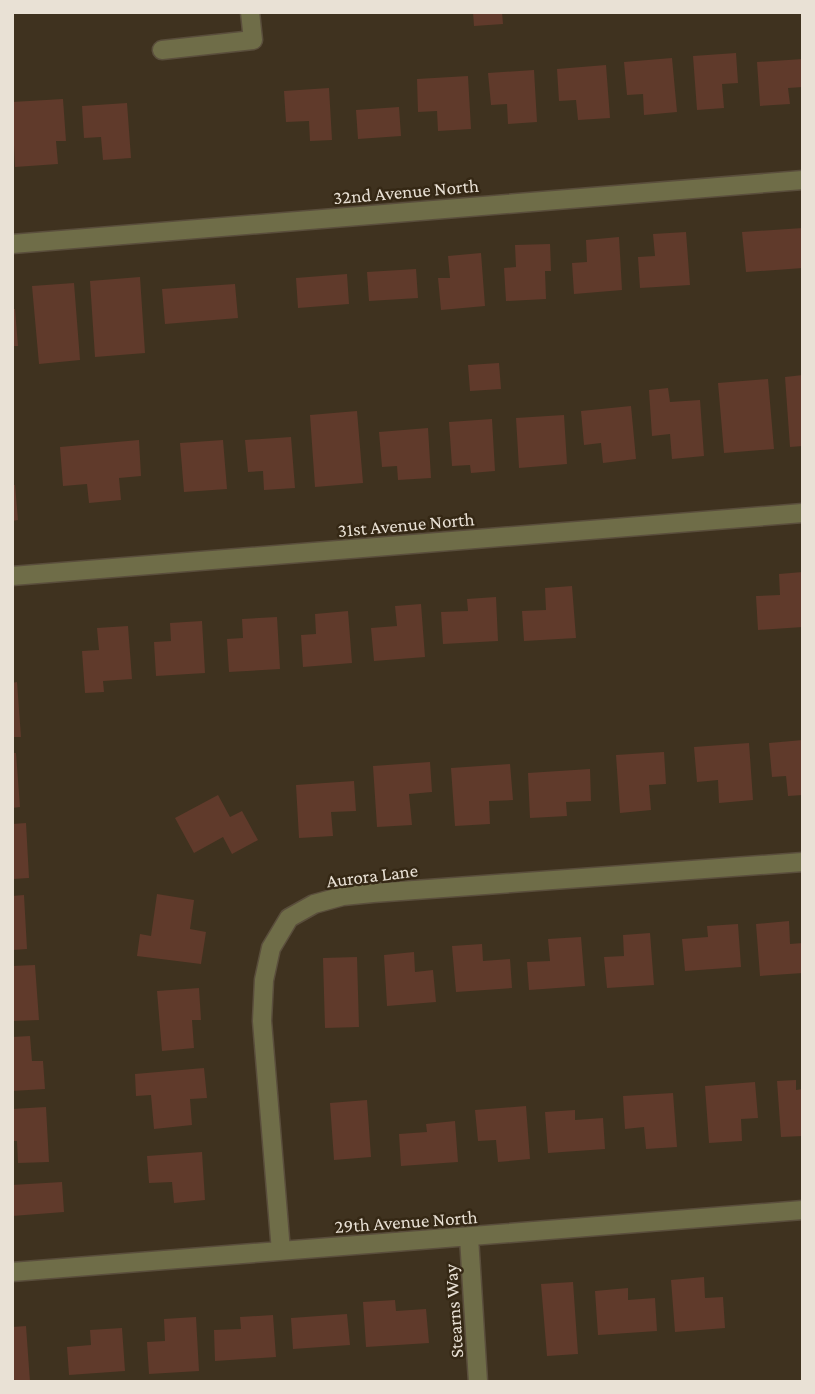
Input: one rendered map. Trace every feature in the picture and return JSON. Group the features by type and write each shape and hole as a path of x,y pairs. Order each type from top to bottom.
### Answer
{"street":[{"path":"162,50 253,40 250,12"},
{"name":"32nd Avenue North","path":"12,244 803,180"},
{"name":"31st Avenue North","path":"12,576 803,513"},
{"name":"Aurora Lane","path":"281,1251 262,1021 264,980 271,948 289,918 314,904 343,896 803,862"},
{"name":"29th Avenue North","path":"12,1272 803,1210"},
{"name":"Stearns Way","path":"469,1237 478,1382"}],"building":[{"path":"473,12 502,12 503,24 474,26"},
{"path":"736,53 738,83 722,84 724,108 697,110 693,56"},
{"path":"672,58 677,112 644,115 643,94 627,95 624,62"},
{"path":"803,59 803,87 788,88 790,104 760,106 757,62"},
{"path":"606,65 610,118 578,120 576,100 559,101 557,69"},
{"path":"534,70 537,122 508,124 507,104 491,105 488,73"},
{"path":"468,76 471,129 438,131 437,111 418,112 417,79"},
{"path":"329,88 332,140 310,141 309,121 286,122 284,91"},
{"path":"63,99 66,141 56,141 58,164 15,167 12,102"},
{"path":"127,103 131,158 103,160 101,137 84,138 82,106"},
{"path":"399,107 401,136 358,139 356,110"},
{"path":"803,228 803,268 746,272 742,232"},
{"path":"686,232 690,285 640,288 638,257 655,256 653,234"},
{"path":"619,237 622,290 574,294 572,263 587,262 586,240"},
{"path":"550,244 551,271 545,271 546,299 506,301 504,268 516,267 515,245"},
{"path":"481,253 485,306 441,310 438,278 450,278 448,256"},
{"path":"416,269 418,298 369,301 367,272"},
{"path":"347,274 349,304 298,308 296,278"},
{"path":"140,277 145,353 95,357 90,281"},
{"path":"74,283 80,360 39,364 32,286"},
{"path":"235,284 238,318 165,324 162,289"},
{"path":"12,309 15,309 18,346 12,346"},
{"path":"499,363 501,389 470,391 468,365"},
{"path":"803,375 803,446 790,447 785,377"},
{"path":"768,379 774,449 724,453 718,383"},
{"path":"668,388 670,402 700,400 704,456 672,459 670,434 652,436 649,390"},
{"path":"631,406 636,459 603,463 601,443 584,445 581,411"},
{"path":"357,411 363,483 315,487 310,415"},
{"path":"564,415 567,464 519,468 516,418"},
{"path":"492,419 495,471 471,473 470,465 452,466 449,422"},
{"path":"428,428 431,478 398,480 397,466 382,467 379,432"},
{"path":"291,437 295,488 264,490 263,471 248,472 245,440"},
{"path":"139,440 141,476 119,478 121,500 89,503 87,484 63,486 60,447"},
{"path":"223,440 227,489 184,492 180,443"},
{"path":"12,485 15,485 18,520 12,521"},
{"path":"803,572 803,627 758,630 756,596 780,595 779,574"},
{"path":"572,586 576,638 524,641 522,611 546,610 545,588"},
{"path":"496,597 498,641 443,644 441,612 468,611 467,599"},
{"path":"421,604 425,657 374,661 371,628 397,626 395,606"},
{"path":"348,611 352,663 303,667 301,635 316,634 315,614"},
{"path":"277,617 280,669 229,672 227,639 243,638 242,619"},
{"path":"202,621 205,673 156,676 154,642 171,641 170,623"},
{"path":"128,626 132,679 103,681 104,692 85,693 82,651 99,650 97,628"},
{"path":"17,682 21,737 12,737 12,683"},
{"path":"803,740 803,795 788,796 786,776 772,777 769,743"},
{"path":"749,743 753,800 719,803 718,780 697,782 694,747"},
{"path":"664,752 666,784 649,785 651,810 620,813 616,755"},
{"path":"12,753 16,753 20,807 12,808"},
{"path":"430,762 432,792 409,794 412,825 377,827 373,766"},
{"path":"510,764 513,800 489,801 490,824 455,826 451,768"},
{"path":"590,769 591,801 566,802 567,816 530,818 528,773"},
{"path":"354,781 356,811 331,812 333,836 299,838 296,785"},
{"path":"218,795 230,817 242,811 258,840 232,854 223,837 194,853 175,818"},
{"path":"26,823 29,878 12,879 12,824"},
{"path":"157,894 194,900 190,929 206,932 201,964 137,956 140,934 151,936"},
{"path":"24,895 27,949 12,950 12,896"},
{"path":"789,921 790,944 803,943 803,973 760,976 756,924"},
{"path":"738,924 741,967 685,971 682,939 708,937 707,926"},
{"path":"650,933 654,985 607,988 604,957 624,956 623,935"},
{"path":"581,937 585,986 529,990 527,962 550,961 548,939"},
{"path":"482,944 483,961 510,959 512,988 456,992 452,946"},
{"path":"414,952 415,972 433,970 436,1002 387,1006 384,955"},
{"path":"357,957 359,1027 325,1028 323,958"},
{"path":"35,965 39,1020 12,1021 12,966"},
{"path":"199,988 201,1020 192,1020 194,1048 162,1051 157,991"},
{"path":"30,1036 32,1061 43,1061 45,1089 12,1091 12,1037"},
{"path":"204,1068 207,1098 190,1099 192,1125 154,1129 151,1095 136,1096 135,1074"},
{"path":"796,1080 796,1090 803,1089 803,1136 781,1137 777,1081"},
{"path":"755,1082 758,1118 741,1119 742,1141 709,1143 705,1086"},
{"path":"673,1093 677,1147 646,1149 644,1127 625,1129 623,1096"},
{"path":"367,1100 371,1157 334,1160 330,1103"},
{"path":"526,1106 530,1159 498,1162 496,1140 478,1141 475,1110"},
{"path":"46,1107 49,1162 18,1163 17,1141 12,1141 12,1109"},
{"path":"575,1110 575,1120 603,1118 605,1149 548,1153 545,1112"},
{"path":"455,1121 458,1162 401,1166 399,1134 427,1132 426,1124"},
{"path":"202,1152 205,1200 174,1203 172,1182 149,1183 147,1156"},
{"path":"62,1182 64,1212 12,1216 12,1185"},
{"path":"704,1277 705,1298 723,1297 725,1328 675,1332 671,1280"},
{"path":"573,1282 578,1354 547,1356 541,1284"},
{"path":"628,1288 628,1300 655,1298 657,1331 598,1335 595,1291"},
{"path":"395,1300 396,1311 426,1309 429,1343 366,1347 363,1302"},
{"path":"347,1314 350,1345 293,1349 291,1318"},
{"path":"273,1315 276,1357 215,1361 214,1330 241,1329 240,1317"},
{"path":"196,1317 199,1371 149,1374 147,1342 165,1341 164,1319"},
{"path":"26,1326 30,1382 12,1382 12,1327"},
{"path":"122,1328 125,1371 69,1375 67,1347 91,1345 90,1330"}]}
